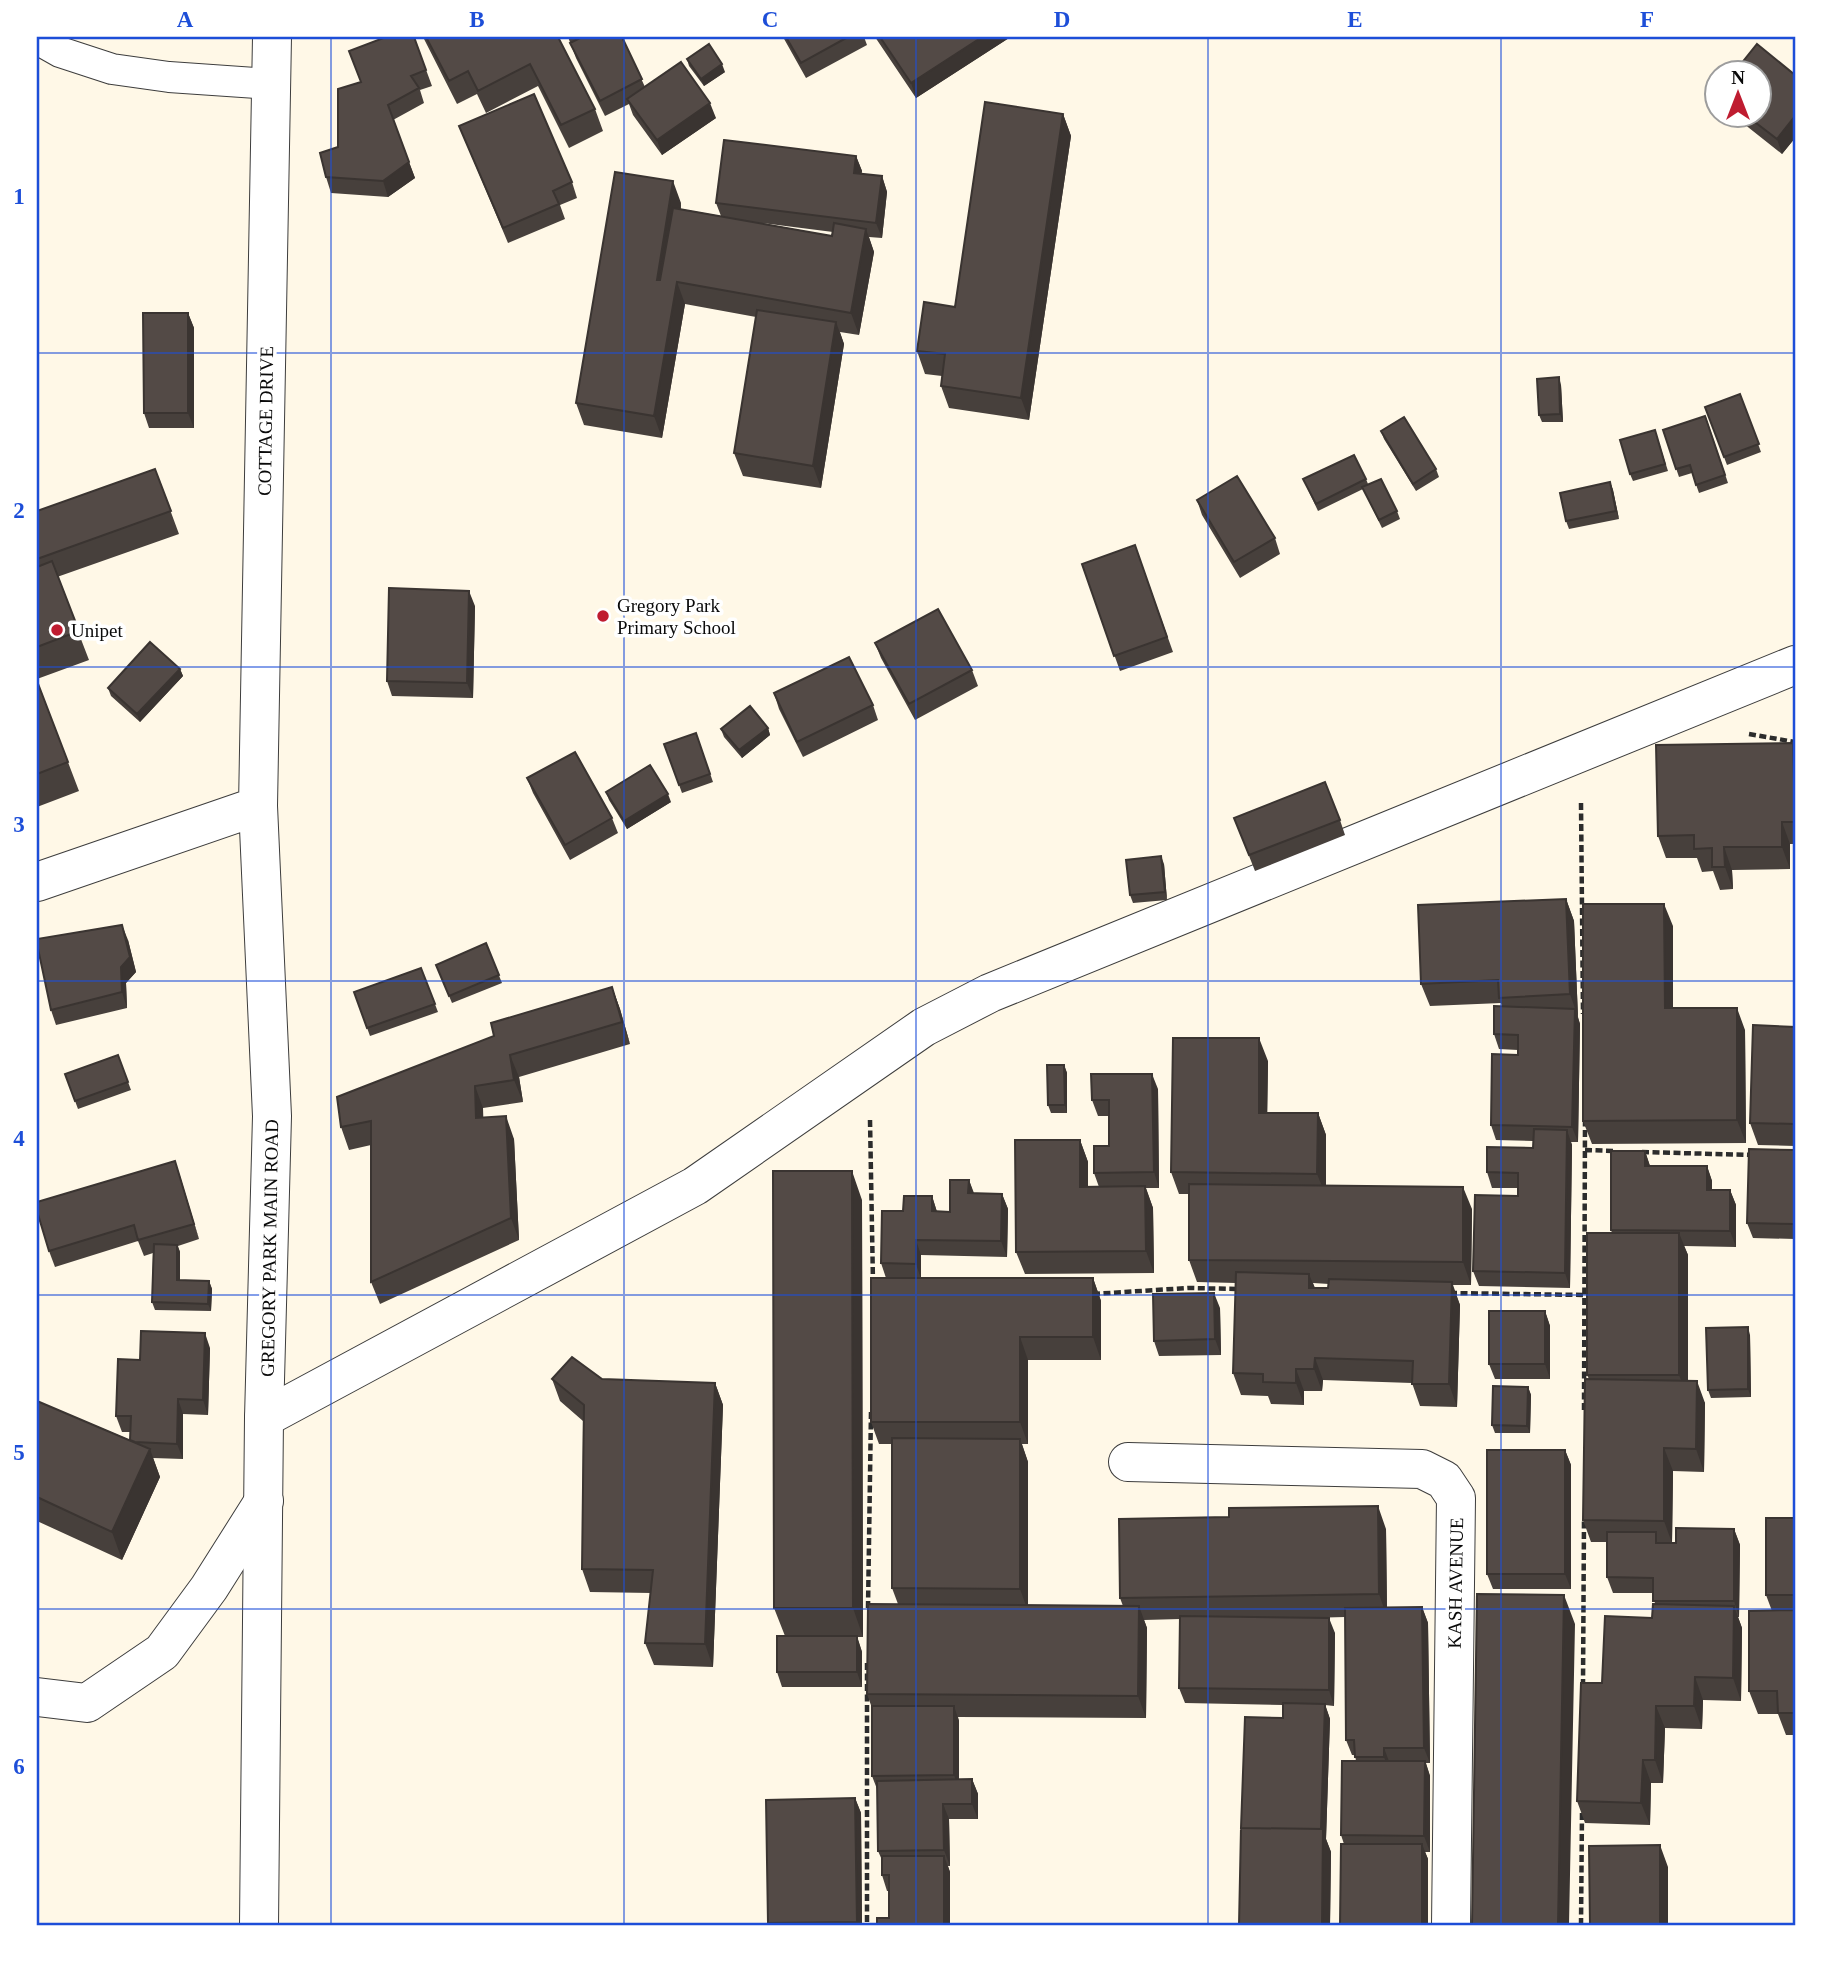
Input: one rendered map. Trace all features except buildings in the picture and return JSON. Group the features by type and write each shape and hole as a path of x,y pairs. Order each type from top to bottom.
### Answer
{"street":[{"name":"COTTAGE DRIVE","path":"258,806 275,38"},
{"path":"264,1418 695,1186 924,1027 990,993 1795,665"},
{"path":"37,882 258,806"},
{"name":"GREGORY PARK MAIN ROAD","path":"258,806 272,1115 264,1418 258,1925"},
{"name":"KASH AVENUE","path":"1128,1462 1422,1469 1444,1480 1456,1498 1451,1925"},
{"path":"37,1697 87,1703 162,1652 209,1588 264,1501"}],"lane":[{"path":"37,39 60,51 112,69 169,77 272,84"}],"path":[{"path":"1580,753 1583,1026"},
{"path":"869,1063 873,1292"},
{"path":"1584,1109 1584,1418"},
{"path":"1585,1150 1625,1151"},
{"path":"1638,1152 1756,1155"},
{"path":"1092,1294 1188,1288 1243,1289"},
{"path":"1448,1293 1585,1295"},
{"path":"868,1610 871,1402"},
{"path":"1583,1692 1584,1514"},
{"path":"867,1652 867,1925"},
{"path":"1581,1925 1582,1802"}],"place":[{"name":"Gregory Park Primary School","path":"603,616"},
{"name":"Unipet","path":"57,630"}]}
